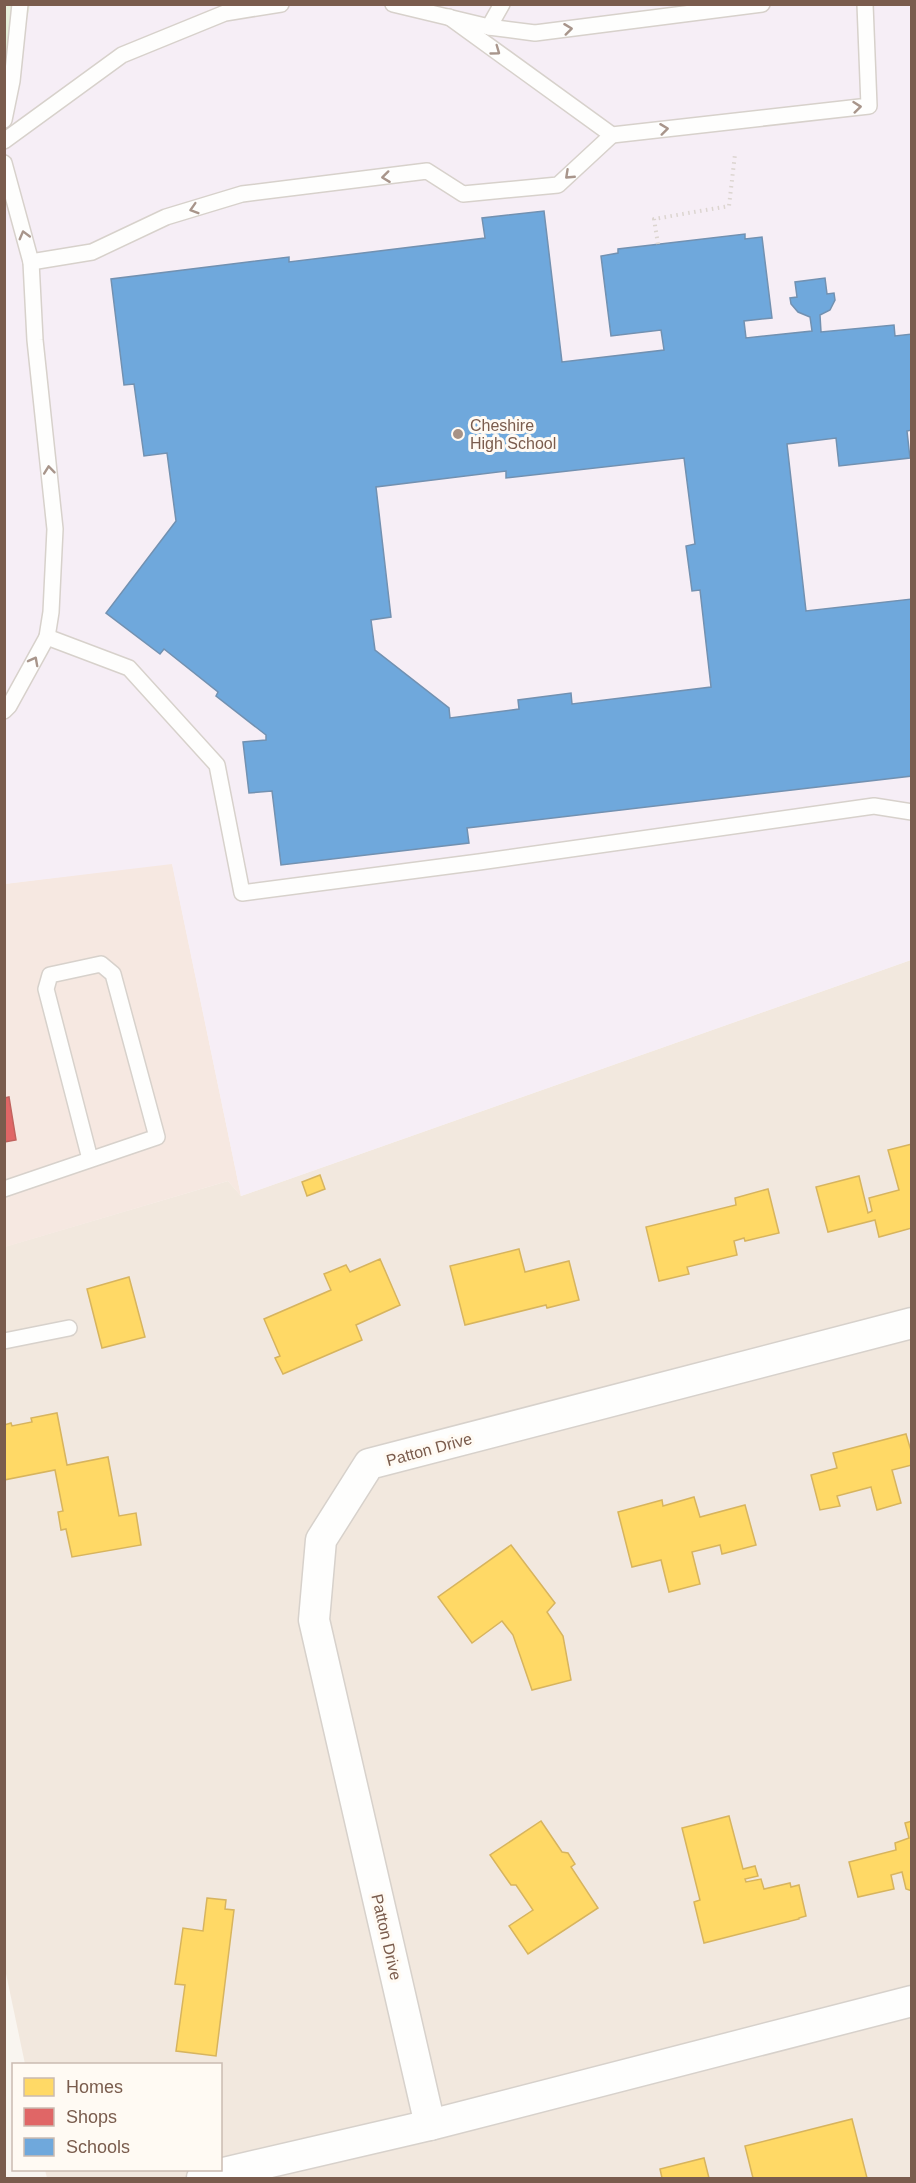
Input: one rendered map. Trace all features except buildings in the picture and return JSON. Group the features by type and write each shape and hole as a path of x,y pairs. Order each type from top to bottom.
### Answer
{"street":[{"name":"Patton Drive","path":"430,2125 315,1620 321,1540 369,1464 912,1323"},
{"path":"202,2178 430,2125 912,2001"}],"lane":[{"path":"4,120 12,81 20,4"},
{"path":"4,141 122,55 225,13 281,4"},
{"path":"393,4 489,27 535,33 762,4"},
{"path":"489,27 502,4"},
{"path":"31,262 92,252 166,217 242,194 427,171 463,194 558,185 612,135 869,106 866,4"},
{"path":"449,17 612,135"},
{"path":"4,163 31,262 35,339 55,530 51,612 47,638 4,711"},
{"path":"47,638 129,668 217,765 242,893 874,806 912,812"},
{"path":"4,1189 157,1137 113,974 101,964 50,975 46,989 90,1159"},
{"path":"4,1341 69,1328"}],"path":[{"path":"658,244 654,219 729,206 735,154"}],"shaded area":[{"name":"Cheshire High School","path":"4,5 911,5 911,960 241,1196 172,864 5,884"},
{"path":"172,863 241,1196 228,1181 5,1247 4,884"},
{"path":"911,960 911,2178 47,2178 45,2171 222,2171 222,2063 25,2063 4,1964 4,1247 228,1181 241,1196"}],"green space":[{"path":"5,5 30,5 5,121"}],"place":[{"name":"Cheshire High School","path":"458,434"}]}
